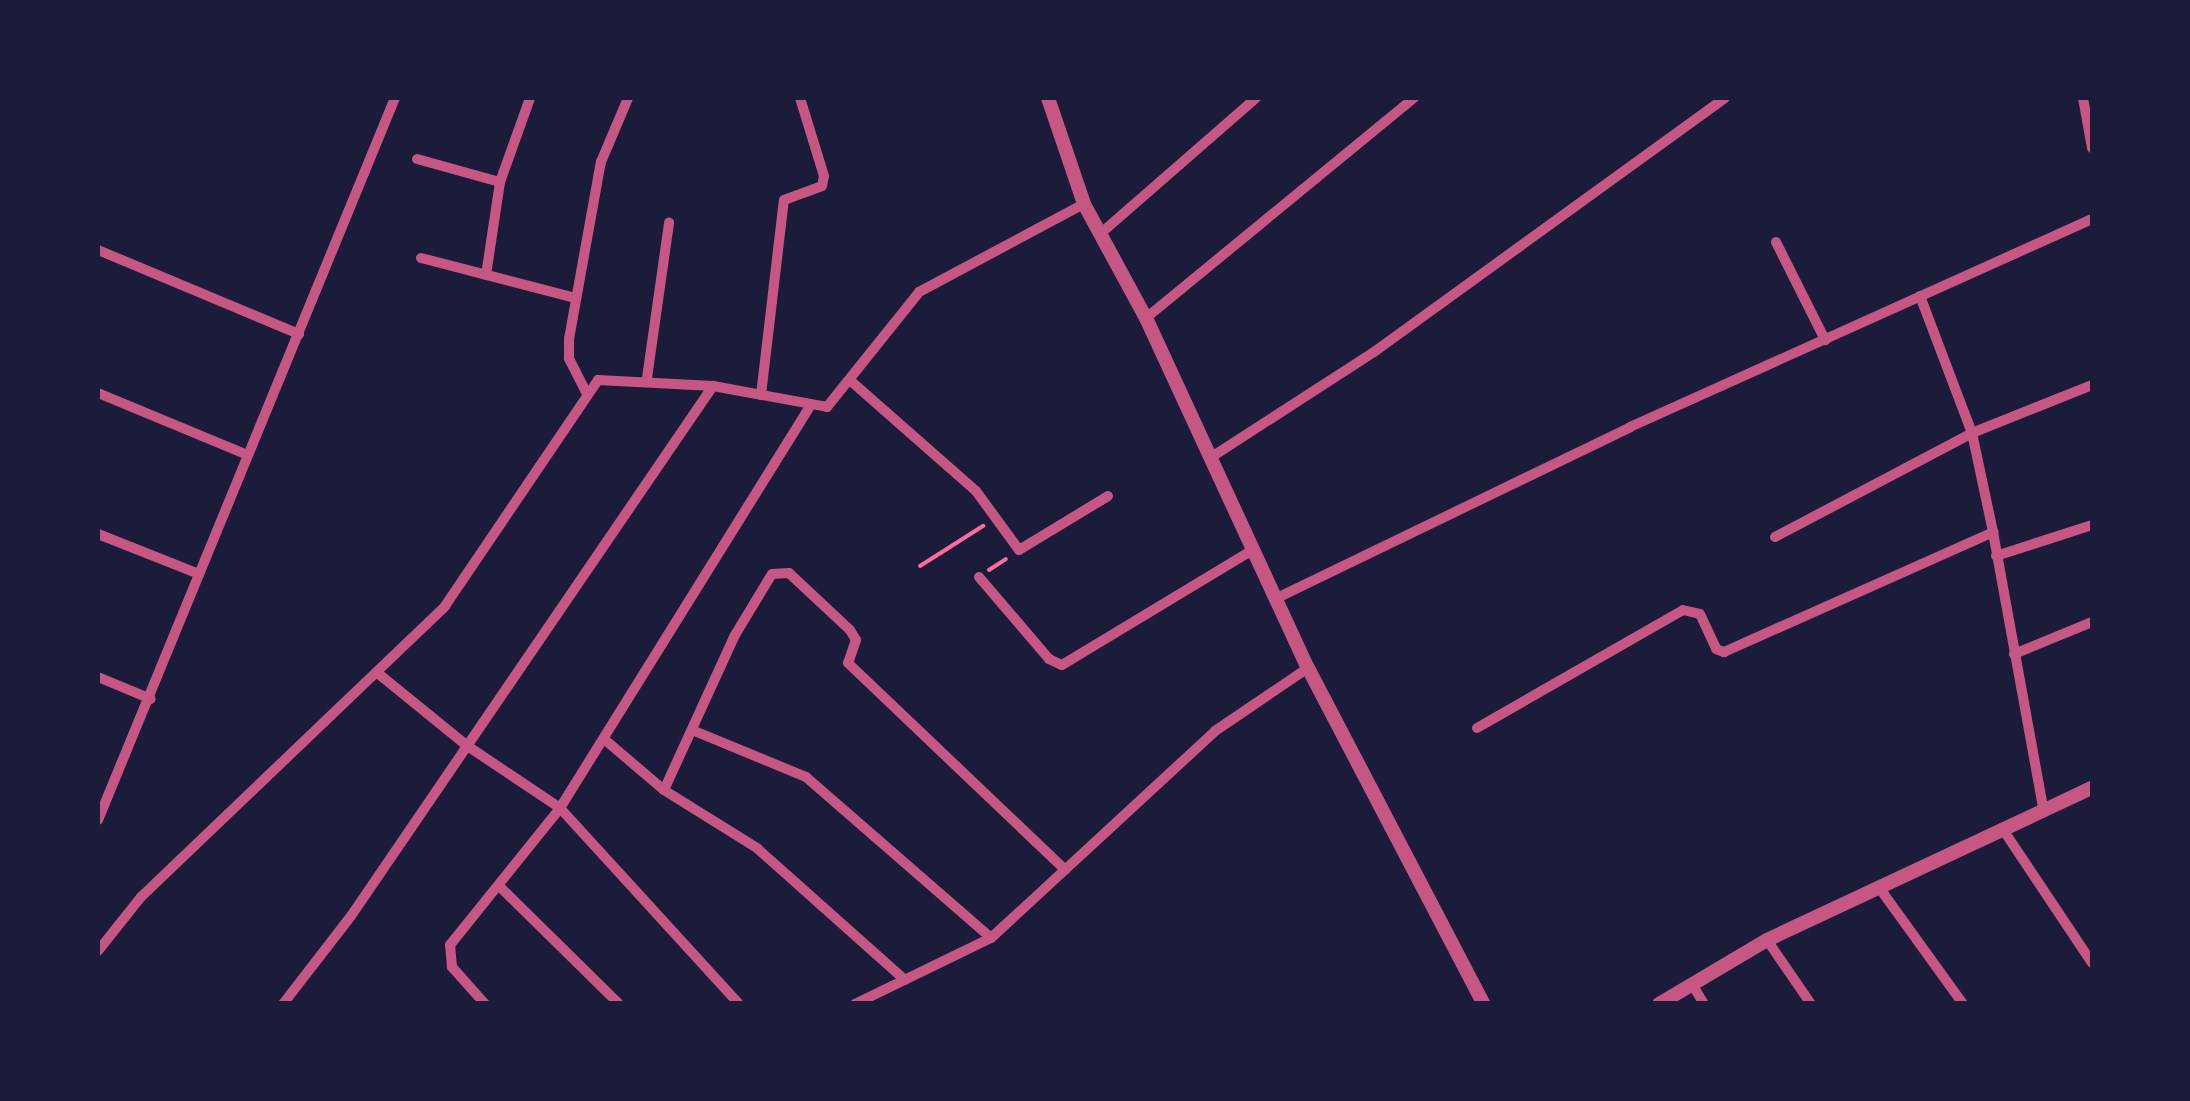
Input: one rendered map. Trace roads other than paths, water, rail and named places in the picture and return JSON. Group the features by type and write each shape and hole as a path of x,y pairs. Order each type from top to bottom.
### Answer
{"street":[{"path":"98,820 395,98"},
{"path":"486,276 500,182 530,98"},
{"path":"586,392 569,358 576,298 600,162 628,98"},
{"path":"760,396 784,200 822,186 824,176 800,98"},
{"path":"1048,98 1084,204 1146,318 1308,668 1484,1004"},
{"path":"1100,234 1256,98"},
{"path":"1146,318 1414,98"},
{"path":"1210,458 1374,352 1724,98"},
{"path":"2083,98 2092,148"},
{"path":"418,159 500,182"},
{"path":"98,952 142,897 380,674 445,606 586,392 598,380 648,378 827,408 852,382 919,292 1084,204"},
{"path":"1276,598 2092,219"},
{"path":"648,378 670,223"},
{"path":"1776,242 1825,340"},
{"path":"98,250 299,334"},
{"path":"421,258 576,298"},
{"path":"1920,296 1972,432 2044,812"},
{"path":"852,382 976,491 1018,550 1108,496"},
{"path":"1775,538 1972,432 2092,384"},
{"path":"283,1004 352,916 713,386"},
{"path":"98,394 248,456"},
{"path":"485,1004 446,954 560,808 810,406"},
{"path":"1996,556 2092,525"},
{"path":"1477,728 1683,610 1700,614 1716,649 1724,652 1993,532"},
{"path":"98,534 199,574"},
{"path":"979,577 1049,658 1062,665 1254,549"},
{"path":"664,790 754,598 772,574 789,573 855,635 848,663 1066,870"},
{"path":"2014,654 2092,622"},
{"path":"855,1004 991,938 1215,731 1308,668"},
{"path":"380,674 466,746 560,808 738,1004"},
{"path":"98,677 151,699"},
{"path":"692,730 806,777 991,938"},
{"path":"604,739 664,790 757,848 905,980"},
{"path":"1659,1004 1767,940 2092,788"},
{"path":"2002,828 2092,963"},
{"path":"499,886 618,1004"},
{"path":"1878,886 1963,1004"},
{"path":"1767,940 1812,1004"},
{"path":"1692,984 1704,1004"}]}
